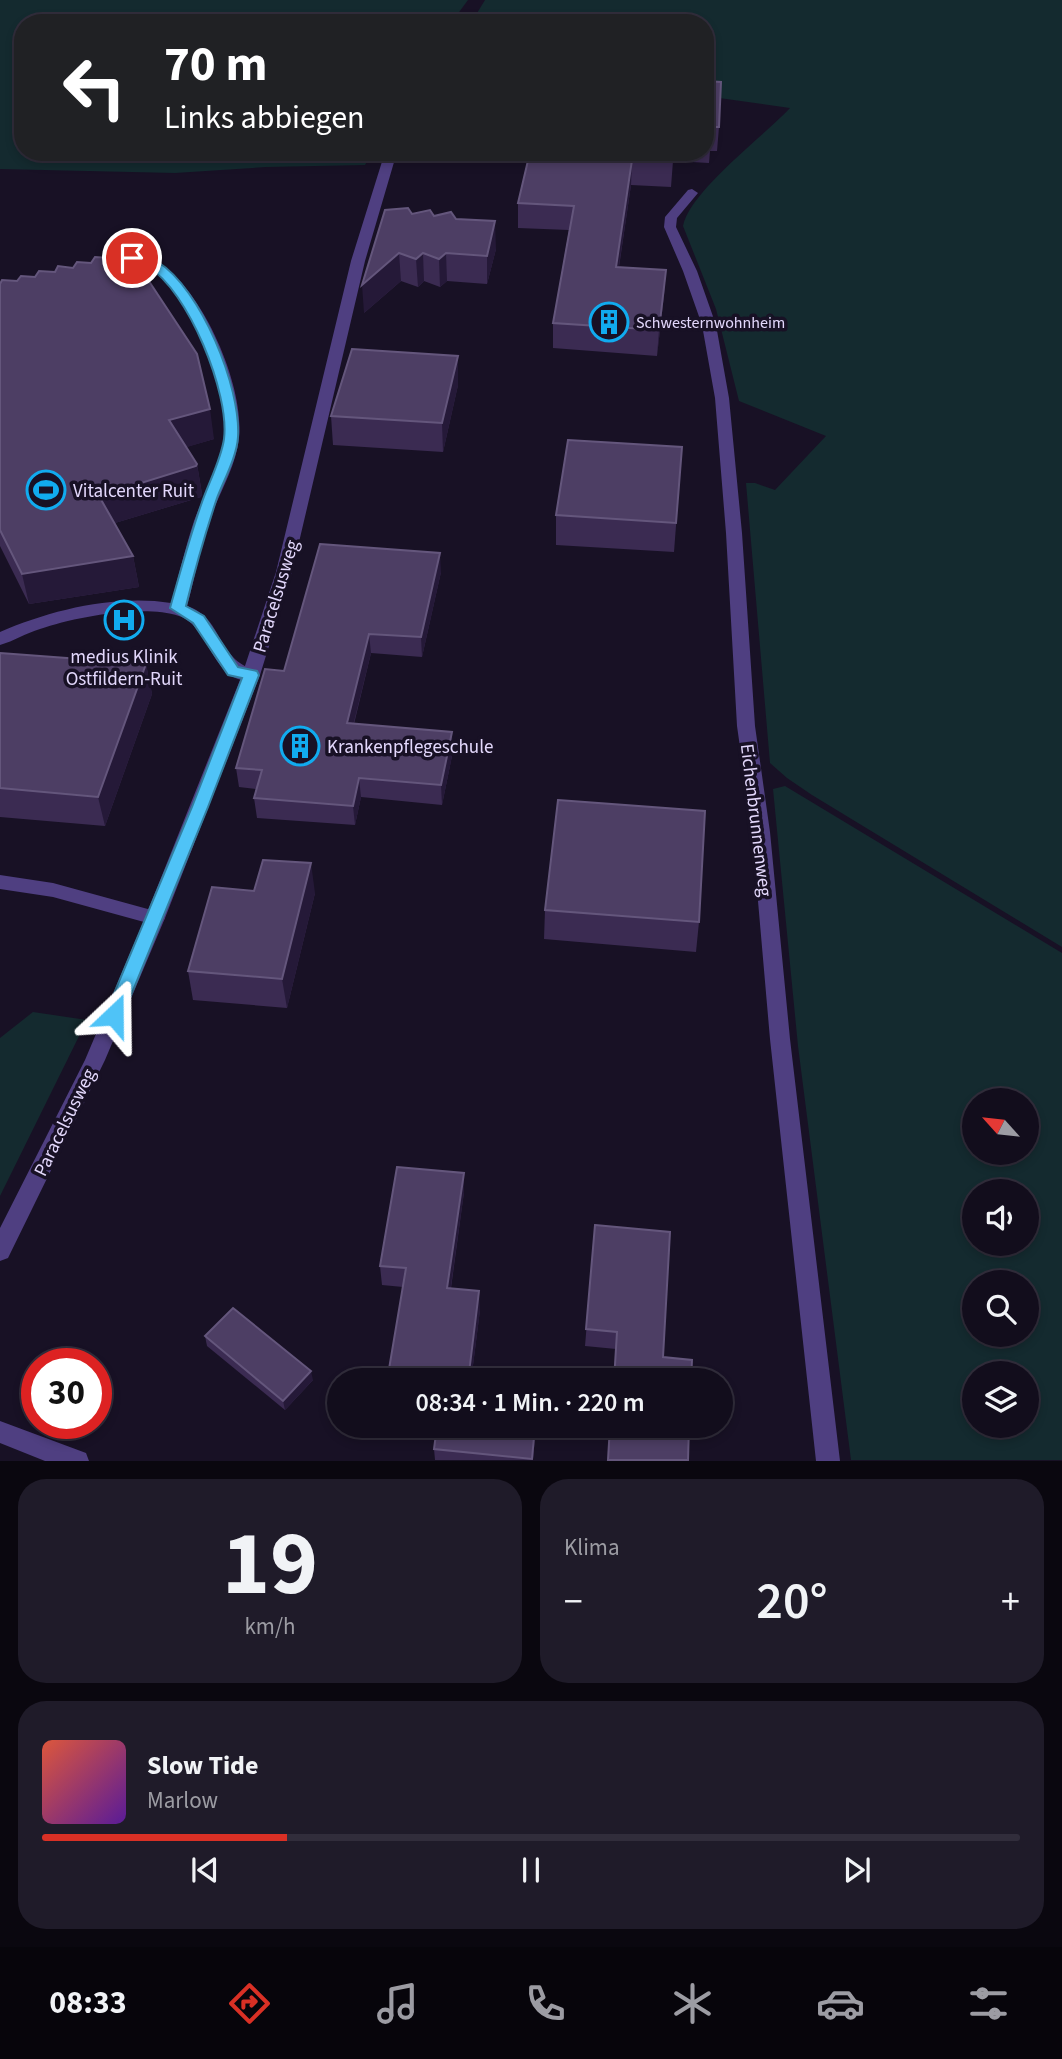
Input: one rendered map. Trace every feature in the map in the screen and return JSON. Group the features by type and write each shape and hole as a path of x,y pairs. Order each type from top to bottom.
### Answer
{"street":[{"name":"Paracelsusweg","path":"0,1251 94,1060 155,918 251,675 284,572 358,261 387,161"},
{"name":"Eichenbrunnenweg","path":"692,193 671,217 670,227 690,271 709,325 722,398 734,533 746,726 761,832 780,1039 828,1461"},
{"path":"103,261 139,259 159,268 171,280 191,305 210,341 227,401 232,432 229,447 197,537 178,608"},
{"path":"0,639 51,620 132,607 178,608 199,620 233,671 251,675"},
{"path":"0,882 53,890 155,918"},
{"path":"1,1435 77,1461"}],"green space":[{"path":"0,0 468,0 458,14 14,14 14,161 367,161 365,165 266,167 175,173 0,169"},
{"path":"485,0 1062,0 1062,947 812,795 770,763 746,483 755,483 775,490 826,436 739,401 716,309 683,226 688,212 713,181 790,108 714,97 714,14 476,14"},
{"path":"785,786 1062,953 1062,1460 851,1460 798,1046 773,789"},
{"path":"33,1012 87,1020 0,1196 0,1038"}],"building":[{"path":"714,82 721,82 719,127 714,127"},
{"path":"528,161 632,161 616,267 666,270 659,330 553,323 574,206 518,203"},
{"path":"408,208 412,214 430,210 434,216 451,212 456,219 495,221 487,256 446,253 439,259 423,253 416,259 399,253 362,285 385,210"},
{"path":"113,253 131,254 197,354 210,409 169,420 197,464 99,496 133,556 22,574 0,530 0,284 2,280 17,281 21,276 35,277 39,271 55,272 58,266 73,268 77,262 91,263 95,257 110,258"},
{"path":"352,349 458,356 442,423 331,416"},
{"path":"568,440 682,447 676,523 556,515"},
{"path":"320,544 440,553 421,637 369,634 347,723 452,732 441,785 359,778 353,806 254,798 262,770 236,768 265,669 284,671"},
{"path":"0,653 146,664 98,797 0,788"},
{"path":"558,800 705,811 699,922 545,910"},
{"path":"263,860 311,863 282,979 188,971 212,887 254,891"},
{"path":"397,1167 464,1173 447,1288 479,1291 470,1368 389,1368 406,1268 380,1266"},
{"path":"595,1225 670,1232 663,1357 692,1360 692,1368 615,1368 617,1332 586,1329"},
{"path":"233,1308 311,1371 283,1401 205,1336"},
{"path":"435,1438 534,1438 532,1459 434,1449"},
{"path":"609,1438 689,1438 688,1460 608,1460"}],"place":[{"name":"Schwesternwohnheim","path":"609,322"},
{"name":"Vitalcenter Ruit","path":"46,490"},
{"name":"medius Klinik Ostfildern-Ruit","path":"124,620"},
{"name":"Krankenpflegeschule","path":"300,746"}],"route":[{"path":"114,1015 230,733 251,675 233,671 199,620 178,608 197,537 232,432 214,351 191,305 165,273 152,264 132,258"}]}
